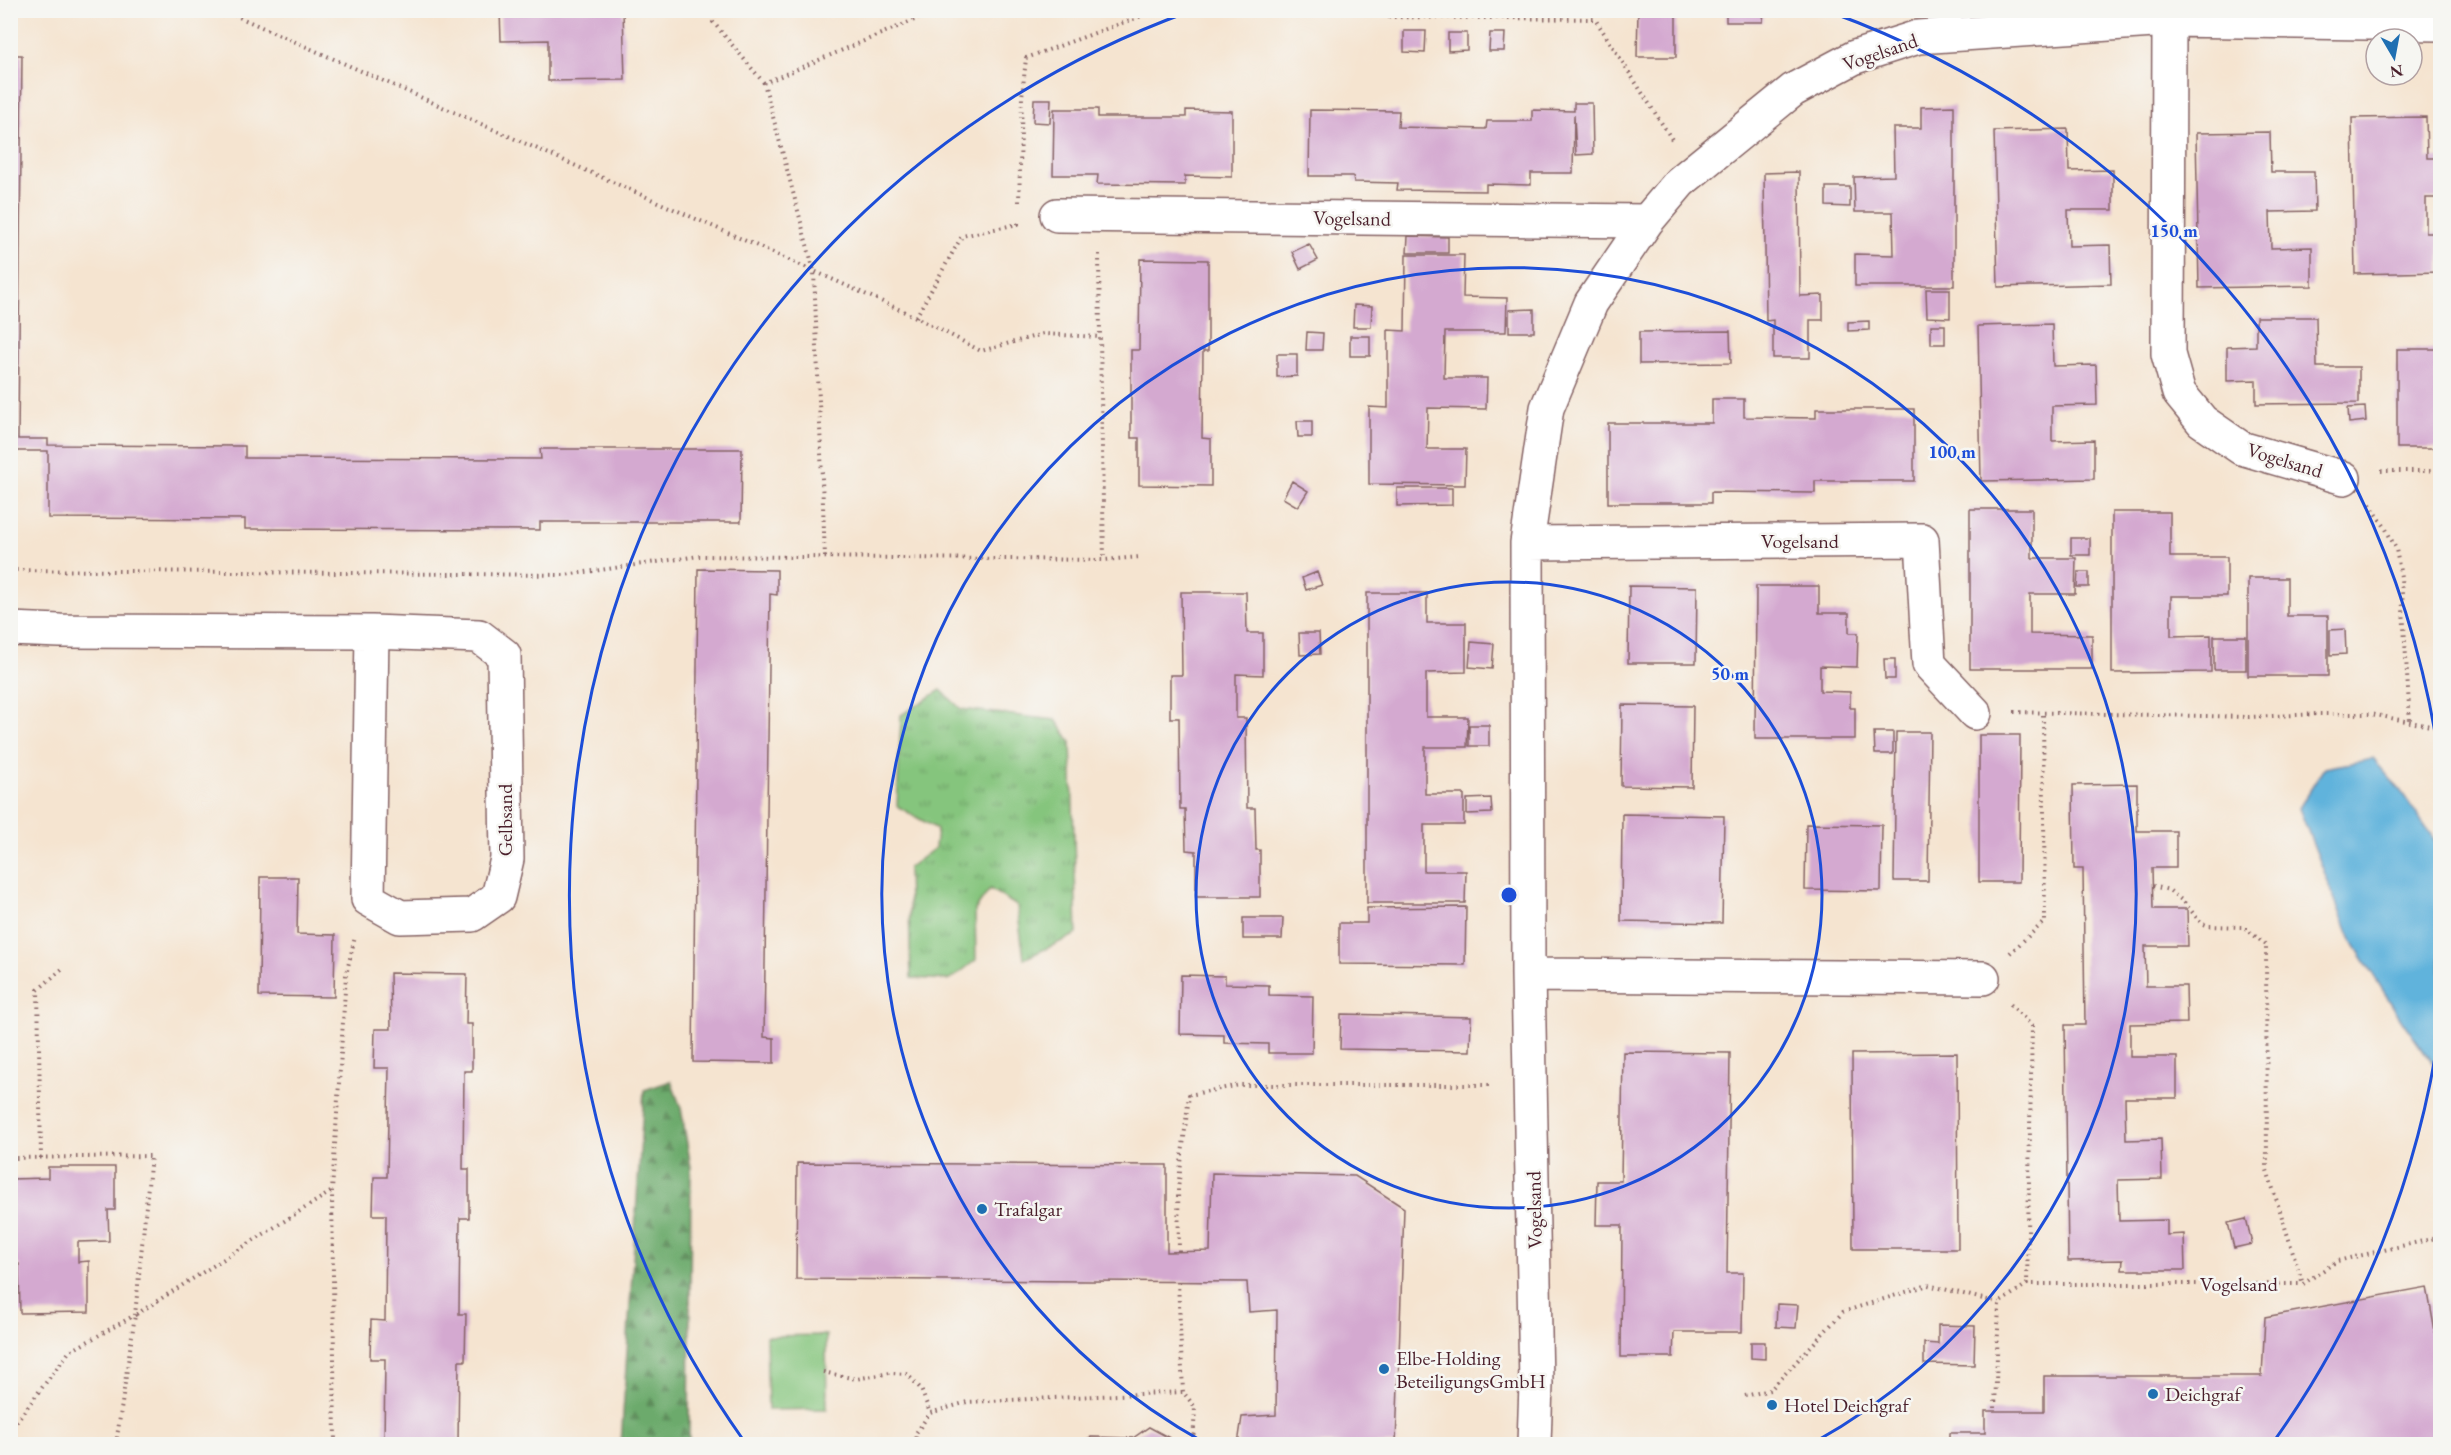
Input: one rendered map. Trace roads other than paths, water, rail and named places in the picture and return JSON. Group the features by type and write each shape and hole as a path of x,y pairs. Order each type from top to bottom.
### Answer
{"street":[{"name":"Vogelsand","path":"2169,20 2168,354 2180,393 2202,421 2241,448 2344,478"},
{"name":"Vogelsand","path":"1534,1444 1536,1384 1532,1085 1528,975 1527,543 1548,408 1591,303 1647,221 1692,172 1792,90 1855,57 1918,37 2169,20 2440,24"},
{"name":"Vogelsand","path":"1057,215 1647,221"},
{"name":"Vogelsand","path":"1527,543 1922,540 1929,664 1975,713"},
{"name":"Gelbsand","path":"10,628 60,631 372,632 479,636 504,655 507,859 498,897 472,915 400,917 368,899 372,632"},
{"path":"1528,975 1983,978"}],"water":[{"path":"2373,759 2400,790 2440,848 2440,1075 2401,1019 2350,938 2299,808 2324,768"}],"place":[{"name":"Trafalgar","path":"982,1209"},
{"name":"Elbe-Holding BeteiligungsGmbH","path":"1384,1369"},
{"name":"Deichgraf","path":"2153,1394"},
{"name":"Hotel Deichgraf","path":"1772,1405"}]}
